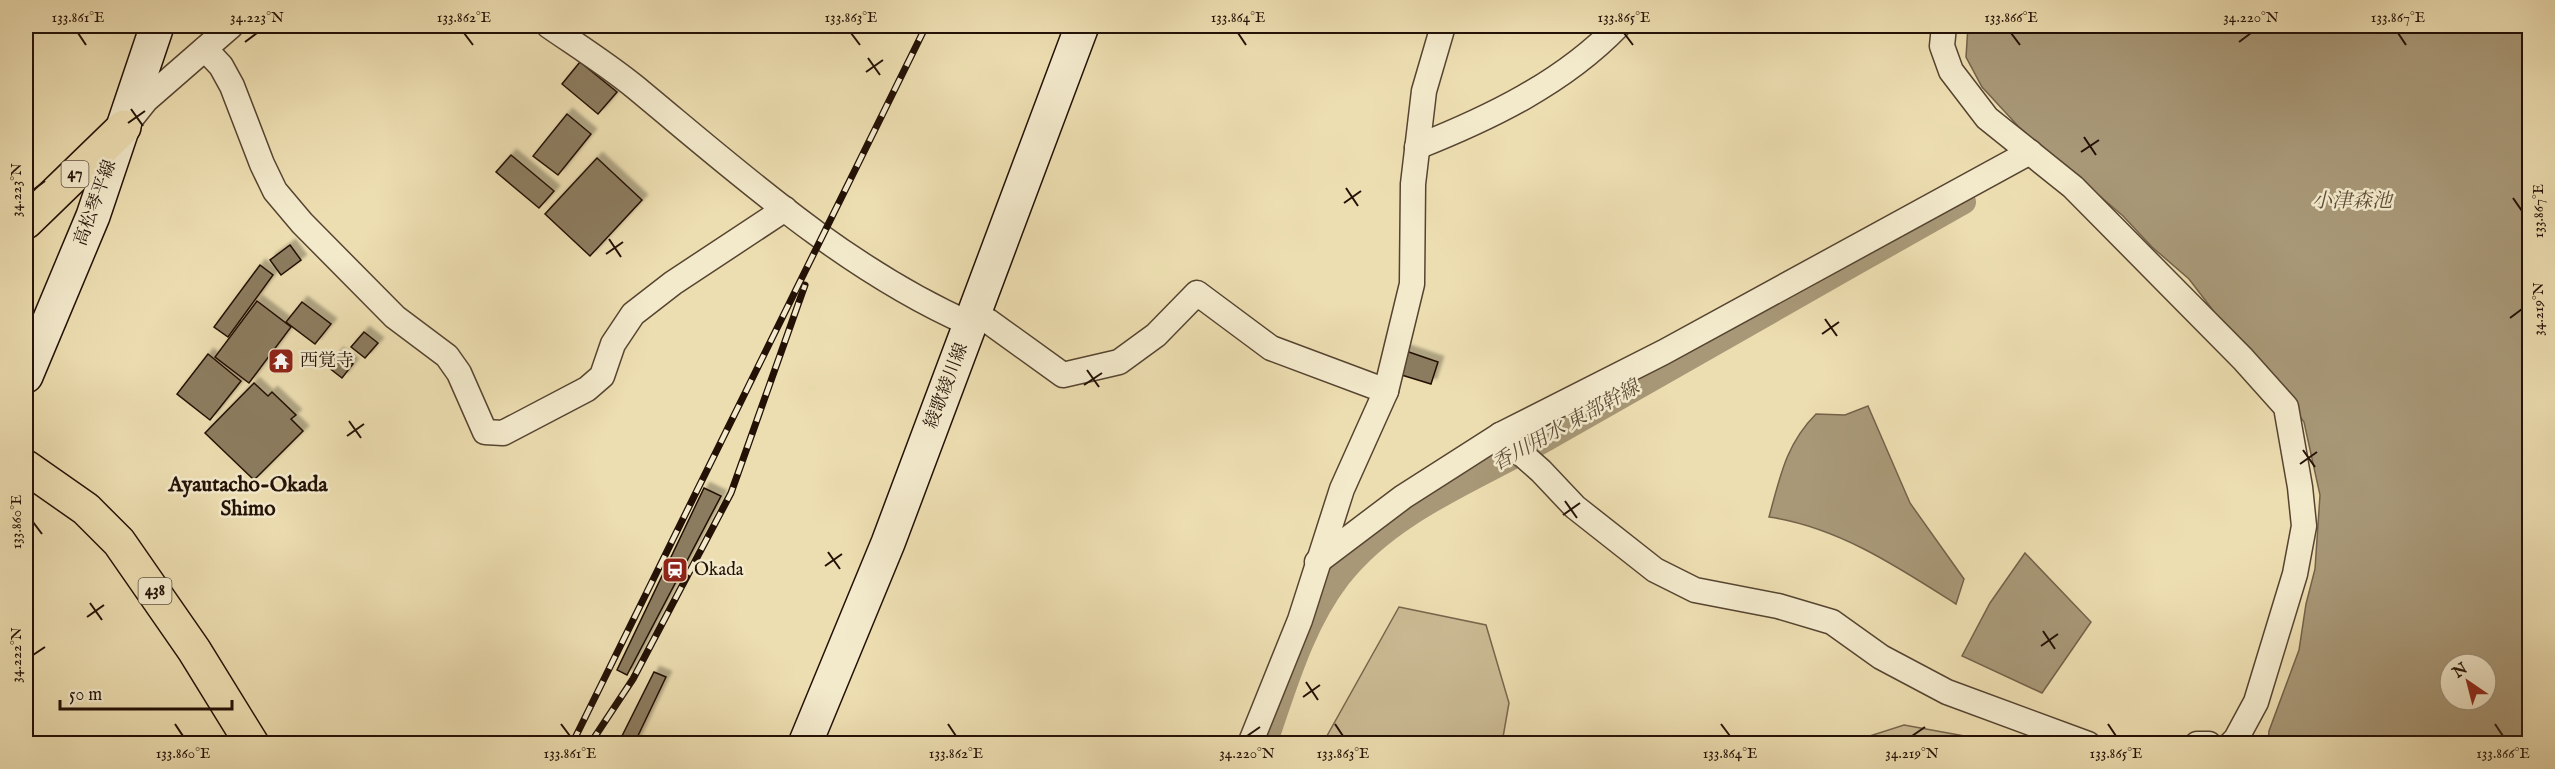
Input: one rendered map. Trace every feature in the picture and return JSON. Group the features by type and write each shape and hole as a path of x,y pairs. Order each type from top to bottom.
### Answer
{"main road":[{"name":"高松琴平線","path":"26,376 93,216 157,26"},
{"name":"綾歌綾川線","path":"805,744 888,543 1082,26"},
{"name":"47","path":"26,222 124,127"},
{"name":"438","path":"26,467 86,509 120,542 194,650 252,744"}],"street":[{"path":"124,127 146,100 231,26"},
{"path":"549,26 633,86 724,163 885,278 972,319 988,321 1064,375 1119,362 1156,334 1197,293 1271,348 1386,391"},
{"path":"1250,744 1300,620 1342,489 1386,391 1412,284 1413,184 1417,147 1424,91 1443,26"},
{"path":"1417,147 1468,127 1526,98 1604,40 1618,26"},
{"path":"1944,26 1942,46 1951,71 1987,118 2073,187 2243,359 2286,406 2300,487 2304,526 2295,574 2256,702 2236,740 2231,744"},
{"path":"205,49 221,66 232,86 275,191 302,223 395,317 447,356 459,373 484,432 504,433 587,389 602,376 613,344 633,314 673,283 786,209"},
{"path":"1317,562 1403,497 1500,435 1664,351 2030,152"},
{"path":"1500,435 1541,471 1575,507 1655,570 1695,590 1778,606 1832,622 1881,657 1947,692 2088,744"},
{"path":"2197,744 2209,744"}],"shaded area":[{"path":"1399,607 1486,625 1509,703 1502,743 1323,743"},
{"path":"1904,725 1992,741 2000,743 1848,743"}],"water":[{"name":"小津森池","path":"1968,26 2529,26 2529,743 2268,743 2269,731 2299,650 2306,604 2315,569 2320,495 2304,422 2251,349 2215,313 2189,279 2152,247 2123,216 2018,126 1982,87 1966,57"},
{"path":"1868,406 1910,503 1964,579 1956,604 1867,550 1819,530 1769,517 1785,462 1806,425 1816,414 1845,415"},
{"path":"2025,553 2091,622 2042,693 1962,656 1990,603"}],"building":[{"path":"580,62 617,92 598,114 562,84"},
{"path":"567,114 591,134 558,175 533,156"},
{"path":"511,155 554,191 539,208 496,172"},
{"path":"597,158 642,200 590,256 545,214"},
{"path":"290,245 301,260 281,275 270,260"},
{"path":"260,265 273,275 228,337 214,327"},
{"path":"257,301 291,327 249,383 215,357"},
{"path":"302,302 331,324 315,344 286,322"},
{"path":"364,332 378,343 365,358 351,347"},
{"path":"1403,350 1438,362 1431,384 1395,373"},
{"path":"338,353 353,364 342,378 328,367"},
{"path":"208,354 241,381 210,420 177,394"},
{"path":"254,383 268,396 272,392 296,415 291,419 303,431 254,480 205,433"},
{"path":"704,488 721,496 627,675 617,670"},
{"path":"654,672 666,677 634,744 618,744"}],"waterway":[{"name":"香川用水 東部幹線","path":"1265,744 1287,679 1315,615 1339,577 1383,533 1435,499 1545,440 1964,202"}],"railway":[{"path":"572,744 926,26"},
{"path":"590,744 633,679 731,493 805,285"}],"place":[{"name":"西覚寺","path":"281,361"},
{"name":"Okada","path":"675,570"}],"district":[{"name":"Ayautacho-Okada Shimo","path":"248,497"}]}
